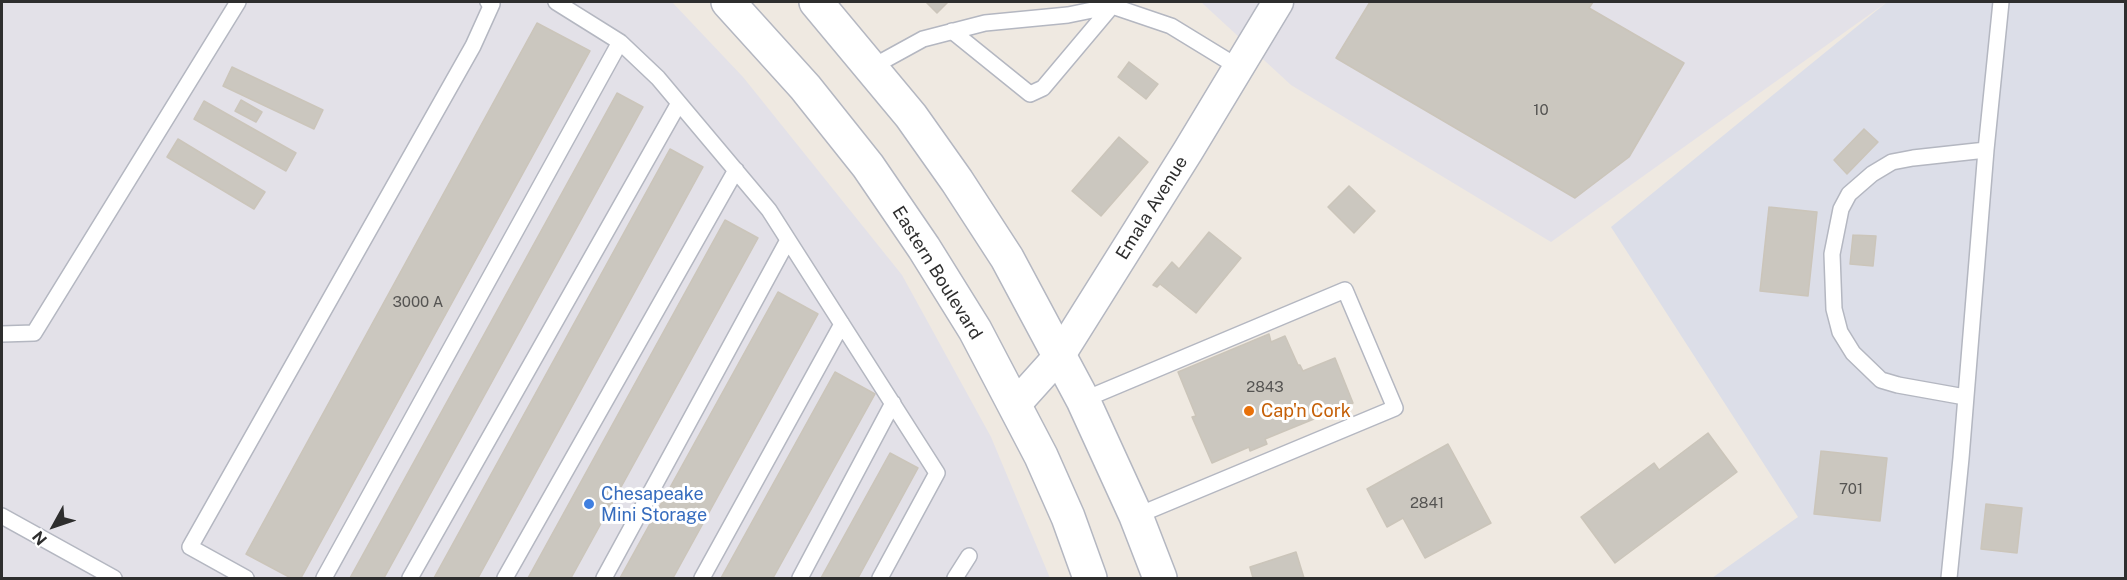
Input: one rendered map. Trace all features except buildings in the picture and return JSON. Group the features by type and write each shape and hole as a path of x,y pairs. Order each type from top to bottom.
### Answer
{"main road":[{"name":"Eastern Boulevard","path":"728,2 805,87 868,166 924,248 975,330 1015,405 1068,516 1090,579"},
{"path":"816,2 911,116 957,180 1007,258 1083,400 1136,516 1160,579"}],"street":[{"name":"Emala Avenue","path":"1015,405 1060,355 1278,2"}],"lane":[{"path":"246,579 190,547 473,46 492,2"},
{"path":"556,2 620,42 658,78 769,210 937,473 880,579"},
{"path":"1949,579 2001,2"},
{"path":"2,334 34,333 234,3"},
{"path":"872,67 923,39 985,22 1068,15 1112,6 1171,26 1238,67"},
{"path":"952,31 1030,94 1043,88 1112,6"},
{"path":"324,579 620,42"},
{"path":"410,579 679,103"},
{"path":"1965,396 1881,380 1859,360 1840,332 1834,309 1832,254 1841,209 1849,194 1872,174 1892,162 1986,150"},
{"path":"506,579 736,170"},
{"path":"603,579 788,240"},
{"path":"1083,400 1345,290 1395,408 1136,516"},
{"path":"702,579 842,324"},
{"path":"800,579 893,404"},
{"path":"2,516 114,579"},
{"path":"955,579 969,556"}],"shaded area":[{"path":"2,2 672,2 743,77 902,275 991,437 1050,578 2,578"},
{"path":"1201,2 1887,2 1551,242 1291,85"},
{"path":"1887,2 2125,2 2125,578 1712,578 1798,517 1611,227"}],"place":[{"name":"Cap'n Cork","path":"1249,411"},
{"name":"Chesapeake Mini Storage","path":"589,504"}]}
